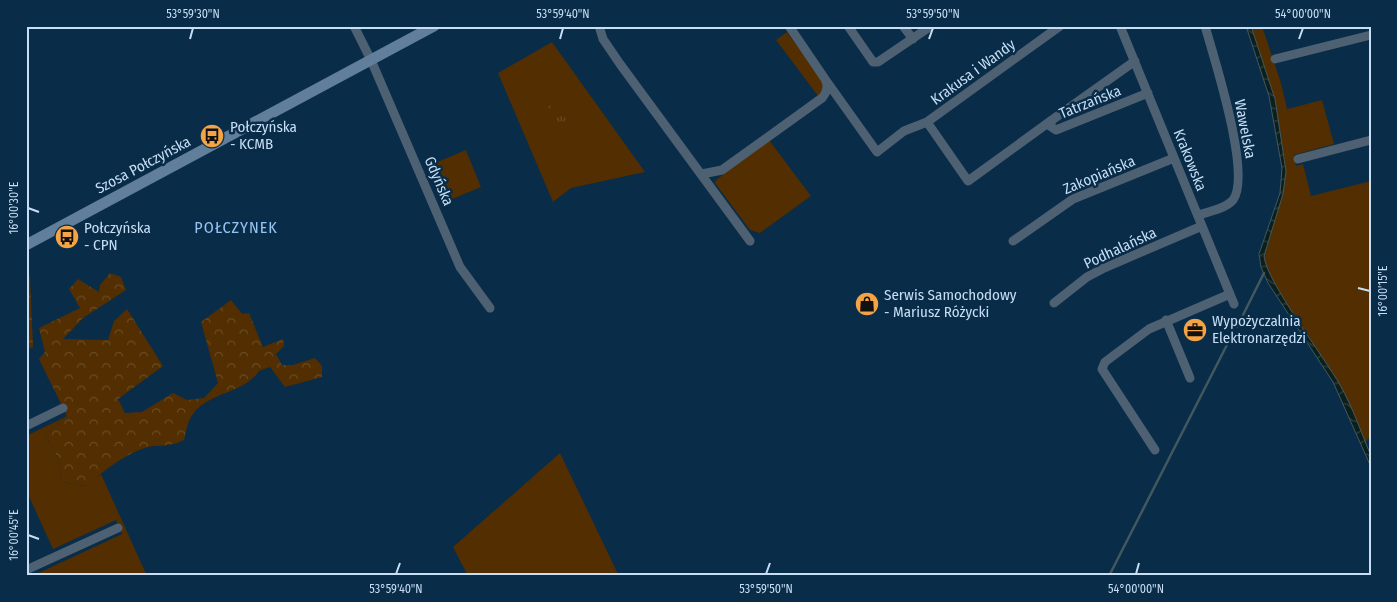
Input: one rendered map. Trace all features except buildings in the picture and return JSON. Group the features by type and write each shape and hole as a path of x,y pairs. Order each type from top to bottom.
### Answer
{"main road":[{"name":"Szosa Połczyńska","path":"26,245 434,26"}],"street":[{"name":"Gdyńska","path":"354,26 371,60 460,267 490,308"},
{"path":"599,26 600,33 609,47 702,174 708,186 750,241"},
{"path":"702,174 722,170 822,98 828,86 826,78 789,26"},
{"path":"848,26 873,62 882,61 931,26"},
{"path":"903,26 912,39"},
{"name":"Krakusa i Wandy","path":"826,78 877,152 904,132 927,122 1060,26"},
{"name":"Krakowska","path":"1120,26 1234,304"},
{"name":"Wawelska","path":"1198,215 1225,206 1232,200 1239,176 1227,105 1205,26"},
{"path":"1274,59 1371,35"},
{"name":"Tatrzańska","path":"927,122 968,181 1135,61"},
{"name":"Tatrzańska","path":"1052,120 1050,126 1056,130 1148,93"},
{"path":"1298,159 1371,140"},
{"name":"Zakopiańska","path":"1013,241 1073,200 1174,158"},
{"name":"Podhalańska","path":"1054,302 1087,277 1104,268 1202,226"},
{"path":"1155,450 1102,369 1105,362 1126,344 1166,320 1230,294"},
{"path":"1166,320 1190,378"},
{"path":"26,426 63,408"},
{"path":"26,570 118,528"}],"green space":[{"path":"1251,26 1262,26 1281,83 1287,109 1322,100 1334,144 1294,155 1296,166 1303,164 1311,196 1371,181 1371,435 1365,443 1339,384 1283,298 1267,267 1264,256 1283,194 1286,171 1275,99"},
{"path":"787,32 823,82 823,88 818,96 776,40"},
{"path":"552,42 645,172 571,188 553,202 498,73"},
{"path":"564,96 583,122 566,134 548,107"},
{"path":"769,140 811,196 760,233 750,230 715,183 716,180"},
{"path":"466,150 481,187 445,202 430,165"},
{"path":"110,273 121,277 126,290 83,318 63,339 108,340 114,321 127,309 163,366 118,399 125,413 142,412 173,393 187,400 204,398 218,383 201,322 231,300 242,314 249,313 263,347 283,339 284,346 276,354 282,365 293,365 315,358 322,366 322,377 285,387 270,367 259,371 244,384 205,402 197,409 190,419 184,440 178,443 147,447 134,452 112,465 86,486 62,482 58,458 45,434 67,416 39,359 45,352 39,328 80,308 69,289 78,279 99,292 100,285"},
{"path":"30,276 33,347 26,350 26,278"},
{"path":"67,416 45,434 58,458 62,482 85,486 101,474 147,576 32,576 122,534 116,520 53,549 26,490 26,436"},
{"path":"560,453 619,576 468,576 453,547"}],"water":[{"path":"1246,26 1251,26 1275,99 1286,171 1283,194 1264,256 1267,268 1285,301 1345,394 1371,456 1371,467 1333,382 1268,283 1261,267 1259,254 1280,193 1282,168 1269,96"}],"waterway":[{"path":"1237,327 1264,273"},
{"path":"1109,576 1232,335"},
{"path":"1370,576 1371,571"}],"place":[{"name":"Połczyńska - KCMB","path":"212,136"},
{"name":"Połczyńska - CPN","path":"67,237"},
{"name":"Serwis Samochodowy - Mariusz Różycki","path":"867,304"},
{"name":"Wypożyczalnia Elektronarzędzi","path":"1195,330"}],"district":[{"name":"POŁCZYNEK","path":"236,227"}]}
